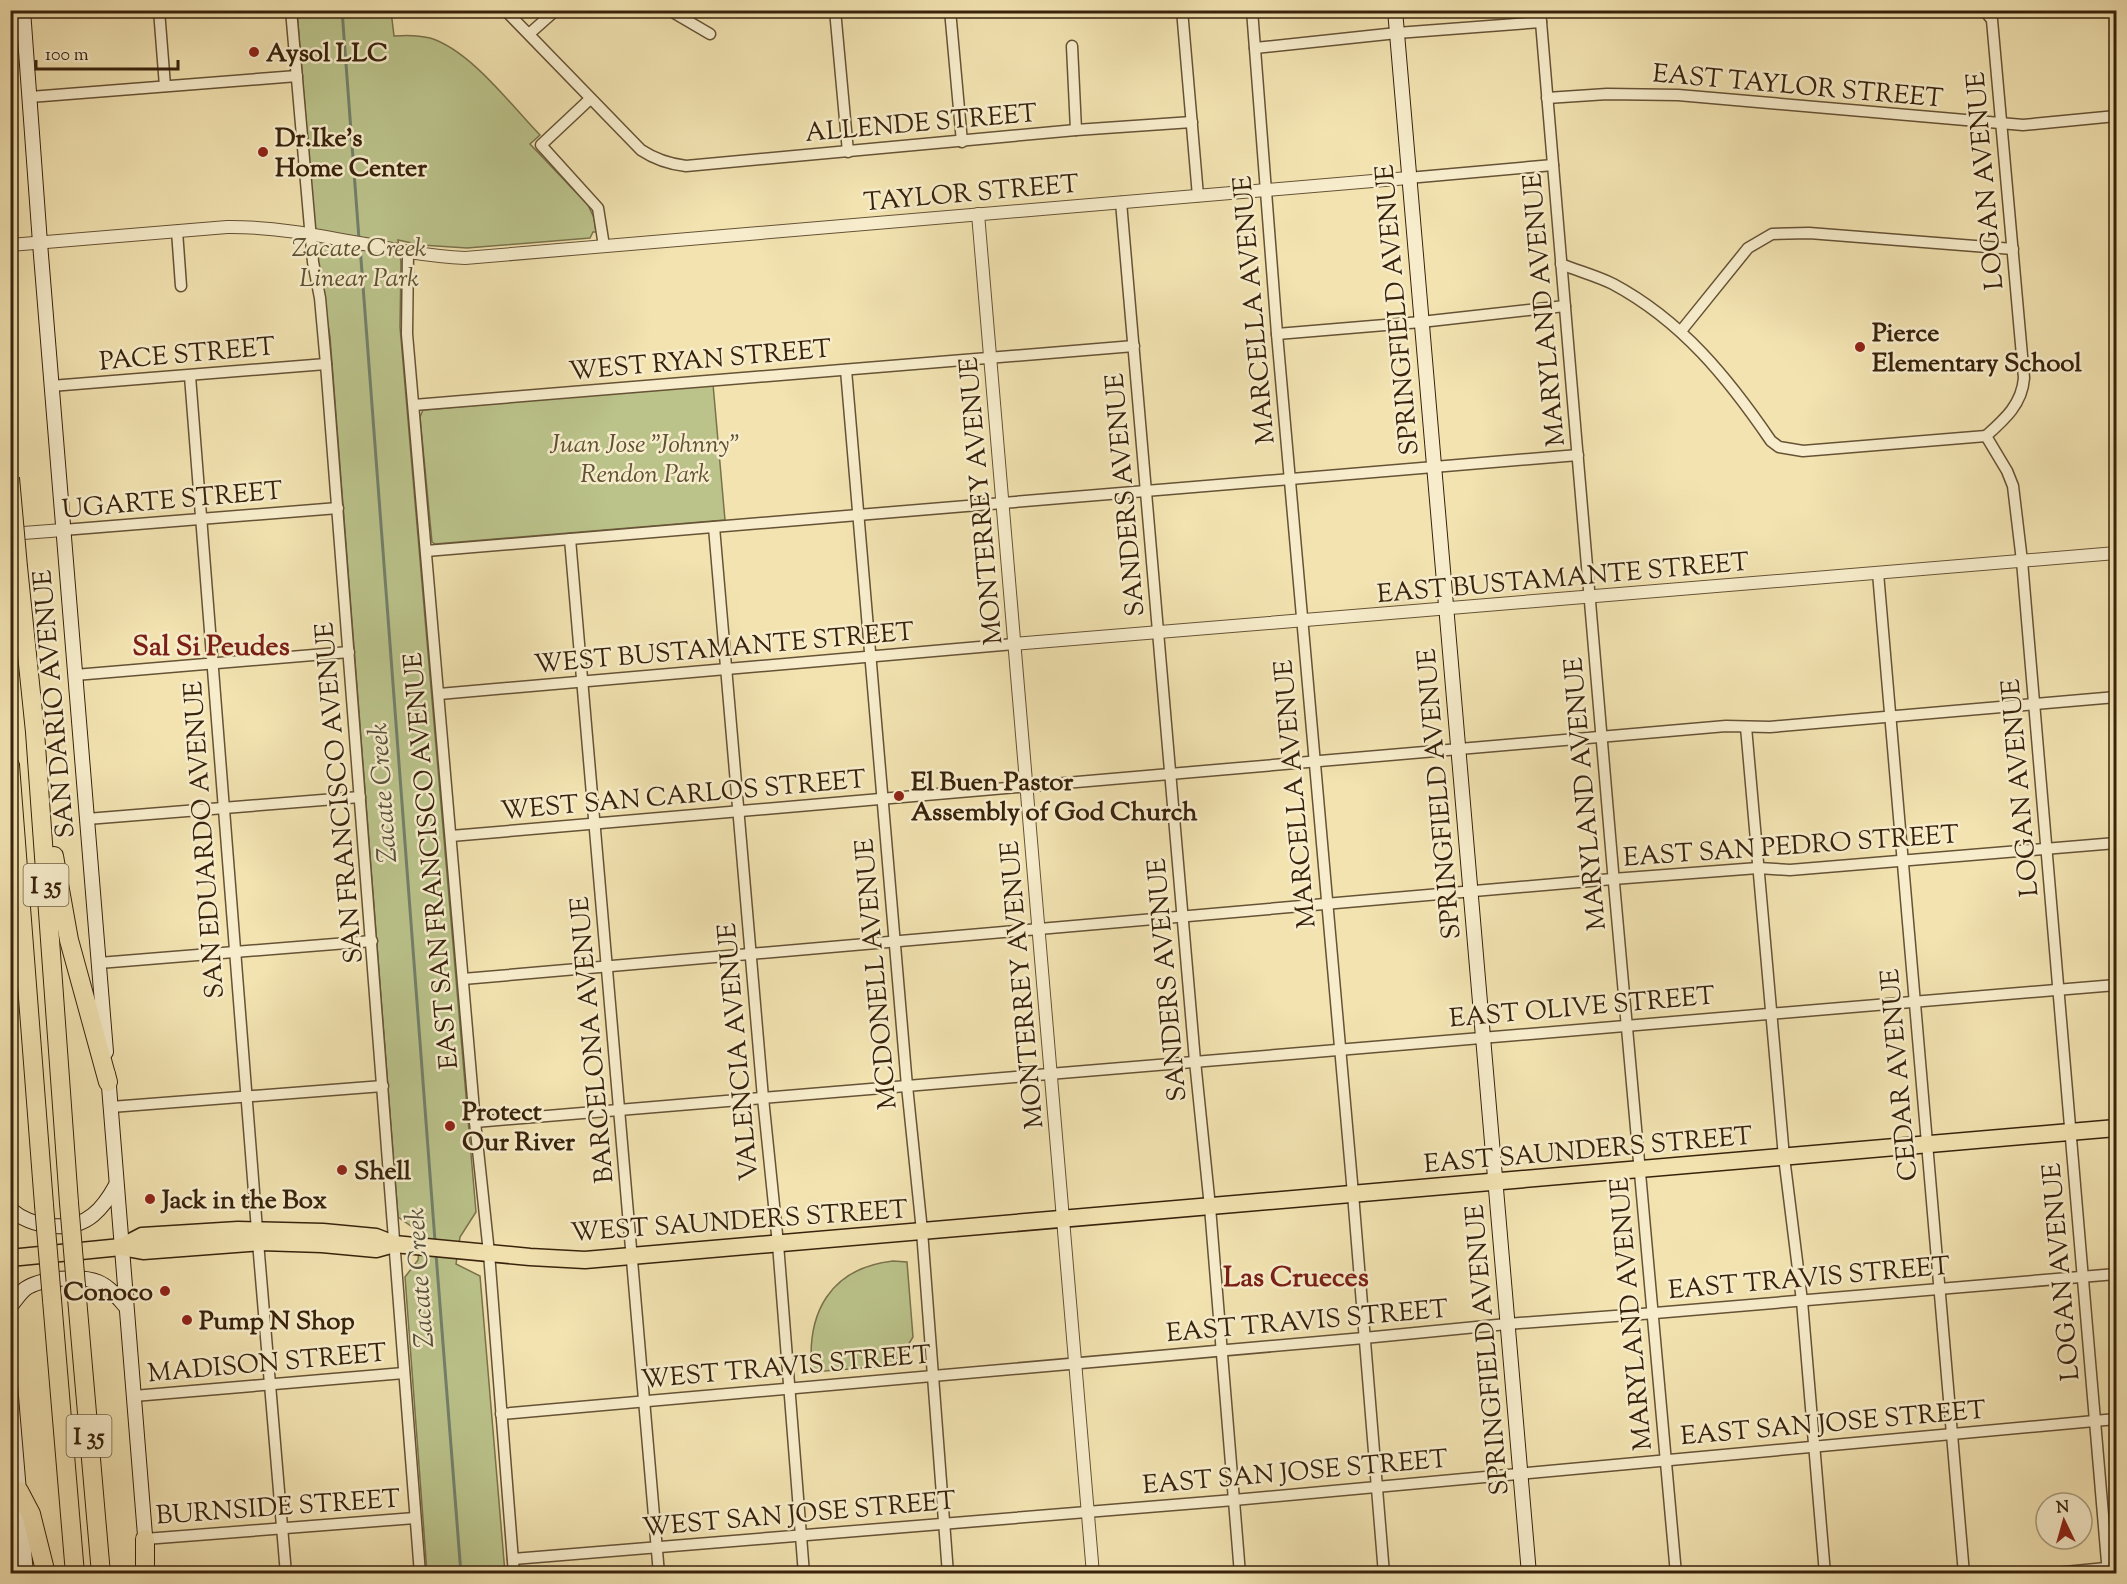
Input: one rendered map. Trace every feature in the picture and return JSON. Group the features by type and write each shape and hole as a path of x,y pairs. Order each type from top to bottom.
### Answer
{"highway":[{"name":"I 35","path":"10,478 34,732 69,1203 101,1574"},
{"path":"34,732 69,940 108,1082"},
{"name":"I 35","path":"10,765 75,1574"},
{"path":"19,1491 31,1514 46,1574"},
{"path":"145,1539 146,1574"}],"main road":[{"name":"SAN DARIO AVENUE","path":"23,10 51,386 145,1539"},
{"name":"SPRINGFIELD AVENUE","path":"1395,10 1529,1574"},
{"name":"EAST SAUNDERS STREET","path":"1063,1219 2116,1128"},
{"path":"10,1209 22,1218 49,1226 76,1223 92,1216 116,1185"},
{"name":"WEST SAUNDERS STREET","path":"10,1258 121,1247 143,1251 257,1236 376,1249 394,1244 563,1259 633,1256 1063,1219"},
{"path":"10,1307 31,1285 79,1278 98,1282 126,1307"},
{"path":"10,1385 19,1491 17,1549 26,1574"}],"street":[{"path":"159,10 165,86"},
{"name":"SAN FRANCISCO AVENUE","path":"291,10 312,262 320,298 338,508 420,1574"},
{"path":"505,10 590,99 541,145 598,208 604,246"},
{"path":"529,34 556,10"},
{"path":"669,10 710,33"},
{"path":"835,10 848,152"},
{"path":"950,10 962,142"},
{"path":"1182,10 1198,196"},
{"name":"MARCELLA AVENUE","path":"1252,10 1289,478 1353,1194 1384,1574"},
{"name":"LOGAN AVENUE","path":"1984,10 1992,20 2024,378 2020,398 2009,414 1986,436 2007,471 2013,486 2022,561 2095,1421 2110,1570"},
{"path":"1255,48 1540,16"},
{"name":"MARYLAND AVENUE","path":"1540,16 1613,879 1639,1170 1655,1313 1676,1574"},
{"path":"1072,46 1076,130"},
{"path":"30,97 297,76"},
{"name":"EAST TAYLOR STREET","path":"1547,98 1607,94 1678,95 2023,125 2116,116"},
{"name":"ALLENDE STREET","path":"590,99 641,150 656,160 686,166 1076,130 1192,122"},
{"name":"TAYLOR STREET","path":"10,245 256,227 324,236 408,253 465,258 1553,165"},
{"name":"SANDERS AVENUE","path":"1121,202 1182,917 1210,1207 1240,1574"},
{"name":"MONTERREY AVENUE","path":"978,214 1093,1574"},
{"path":"177,231 181,286"},
{"path":"1681,331 1748,248 1772,234 1809,233 2013,249"},
{"name":"EAST SAN FRANCISCO AVENUE","path":"408,253 407,334 489,1253 514,1574"},
{"path":"1561,264 1612,284 1681,331 1724,375 1771,441 1779,447 1803,451 1986,436"},
{"path":"1277,334 1421,322 1565,306"},
{"name":"WEST RYAN STREET","path":"414,405 1134,346"},
{"name":"PACE STREET","path":"51,386 326,364"},
{"name":"MCDONELL AVENUE","path":"846,370 907,1086 922,1231 948,1574"},
{"name":"SAN EDUARDO AVENUE","path":"190,376 234,952 286,1574"},
{"path":"426,551 1578,455"},
{"name":"UGARTE STREET","path":"10,534 338,508"},
{"name":"VALENCIA AVENUE","path":"714,527 763,1098 778,1244 804,1574"},
{"name":"BARCELONA AVENUE","path":"570,539 659,1574"},
{"name":"EAST BUSTAMANTE STREET","path":"1014,644 2116,553"},
{"name":"CEDAR AVENUE","path":"1878,573 1964,1574"},
{"name":"WEST BUSTAMANTE STREET","path":"439,694 1014,644"},
{"path":"75,675 349,652"},
{"name":"WEST SAN CARLOS STREET","path":"451,836 1726,726 1770,728 2116,697"},
{"path":"1746,727 1784,1157 1802,1301 1825,1574"},
{"path":"87,819 360,797"},
{"name":"EAST SAN PEDRO STREET","path":"463,979 1613,879 1758,868 1790,870 2116,843"},
{"path":"99,963 372,942"},
{"name":"EAST OLIVE STREET","path":"476,1122 2116,985"},
{"path":"111,1107 383,1086"},
{"name":"EAST TRAVIS STREET","path":"1075,1363 1507,1324 2116,1274"},
{"name":"WEST TRAVIS STREET","path":"501,1414 1075,1363"},
{"name":"MADISON STREET","path":"134,1396 404,1373"},
{"name":"EAST SAN JOSE STREET","path":"1088,1511 1234,1500 2116,1419"},
{"name":"WEST SAN JOSE STREET","path":"513,1559 1088,1511"},
{"name":"BURNSIDE STREET","path":"145,1539 415,1518"},
{"path":"2045,1574 2110,1570"}],"green space":[{"name":"Zacate Creek Linear Park","path":"297,11 391,11 394,36 430,38 460,54 489,80 540,135 530,144 588,205 594,218 596,232 593,232 590,238 467,248 421,245 398,240 401,263 400,327 476,1212 460,1237 456,1264 480,1276 505,1573 427,1573 405,1277 418,1260 421,1233 398,1217 330,337 317,258"},
{"name":"Juan Jose \"Johnny\" Rendon Park","path":"713,384 725,520 435,544 432,542 420,417 423,410"},
{"path":"893,1261 907,1262 913,1337 902,1355 888,1366 812,1372 813,1331 818,1313 827,1297 838,1284 853,1273 871,1265"}],"waterway":[{"name":"Zacate Creek","path":"342,10 359,239"},
{"name":"Zacate Creek","path":"360,246 435,1241"},
{"name":"Zacate Creek","path":"436,1254 461,1574"}],"place":[{"name":"Aysol LLC","path":"254,52"},
{"name":"Dr.Ike's Home Center","path":"263,152"},
{"name":"Pierce Elementary School","path":"1860,347"},
{"name":"El Buen Pastor Assembly of God Church","path":"899,796"},
{"name":"Protect Our River","path":"450,1126"},
{"name":"Shell","path":"342,1170"},
{"name":"Jack in the Box","path":"150,1199"},
{"name":"Conoco","path":"165,1291"},
{"name":"Pump N Shop","path":"187,1320"}],"district":[{"name":"Sal Si Peudes","path":"211,645"},
{"name":"Las Crueces","path":"1296,1276"}]}
